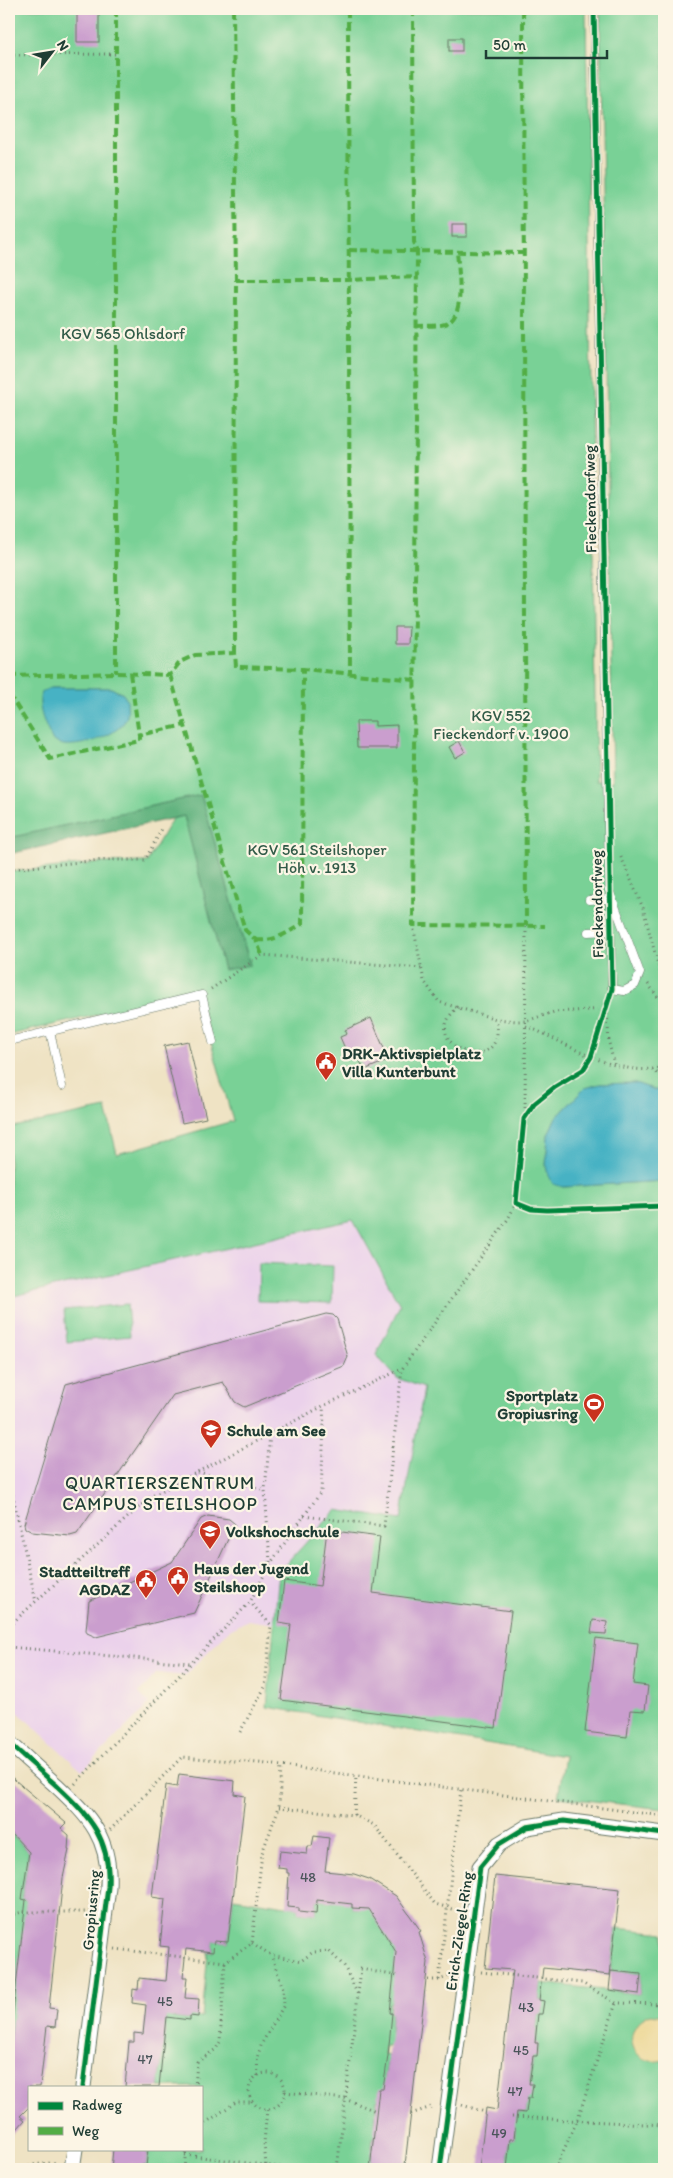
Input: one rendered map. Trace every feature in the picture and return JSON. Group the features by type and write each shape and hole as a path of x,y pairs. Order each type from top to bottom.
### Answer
{"street":[{"name":"Gropiusring","path":"9,1743 90,1819 101,1839 108,1869 105,1912 83,2086"},
{"name":"Erich-Ziegel-Ring","path":"440,2169 480,1867 499,1844 527,1828 564,1821 664,1834"}],"lane":[{"name":"Fieckendorfweg","path":"594,9 612,989"},
{"name":"Fieckendorfweg","path":"609,890 640,973"},
{"name":"Fieckendorfweg","path":"590,900 610,899"},
{"path":"588,932 610,931"},
{"path":"612,989 624,991 632,988 638,981 640,973"},
{"path":"9,1041 202,995 213,1042"},
{"path":"50,1031 62,1086"}],"path":[{"path":"659,9 664,60"},
{"path":"9,56 116,54"},
{"path":"9,869 101,860 145,860 163,827"},
{"path":"620,854 643,908 664,987"},
{"path":"413,925 424,981 440,1002 496,1019 526,1021 554,1012 606,1009"},
{"path":"304,1516 384,1526 402,1369 496,1237 516,1203 524,1119 526,926"},
{"path":"202,995 262,955 422,968"},
{"path":"640,973 664,1005"},
{"path":"524,1119 534,1104 555,1087 583,1070 591,1057 612,989"},
{"path":"458,1007 448,1021 447,1035 454,1046 466,1053 482,1052 489,1047 496,1035 496,1019"},
{"path":"606,1009 609,1043 614,1064"},
{"path":"526,1026 591,1057 614,1064 651,1070 664,1077"},
{"path":"651,1070 664,1067"},
{"path":"516,1203 531,1209 548,1210 664,1206"},
{"path":"9,1626 150,1497 322,1406 402,1369"},
{"path":"65,1794 250,1602 270,1564 321,1492 324,1428 322,1406"},
{"path":"270,1433 265,1490 270,1564"},
{"path":"197,1472 265,1490"},
{"path":"9,1488 11,1487 36,1602"},
{"path":"240,1732 265,1687 272,1625 250,1602"},
{"path":"9,1647 191,1663"},
{"path":"101,1839 182,1757 281,1766 664,1816"},
{"path":"100,1947 225,1962 252,1943 262,1853 279,1807 281,1766"},
{"path":"354,1814 356,1776"},
{"path":"439,1980 461,1789"},
{"path":"279,1807 354,1814 374,1825 435,1904 473,1914"},
{"path":"9,1916 23,1912 105,1912"},
{"path":"252,1943 271,1955 301,1962 313,1952 329,1950 344,1966 358,1995"},
{"path":"258,2076 257,2058 284,2005 283,1988 271,1955"},
{"path":"194,2086 197,2062 216,2049 220,2042 225,1962"},
{"path":"337,2169 361,1969 398,1976"},
{"path":"428,1980 439,1980 466,1970 582,1983 616,2003 664,2004"},
{"path":"555,2169 577,2121 616,2003"},
{"path":"274,2075 282,2082 285,2092 281,2102 272,2108 267,2109 257,2106 250,2097 250,2085 258,2076 274,2075"},
{"path":"285,2092 345,2099 376,2110"},
{"path":"202,2125 236,2102 253,2102"},
{"path":"266,2165 264,2143 267,2109"},
{"path":"512,2117 664,2125"},
{"path":"184,2169 186,2150"},
{"path":"185,2155 296,2169"},
{"path":"25,2169 31,2165 73,2160"}],"shaded area":[{"name":"Schule am See","path":"353,1220 400,1305 376,1355 397,1378 424,1388 401,1521 279,1572 275,1624 248,1620 228,1631 185,1676 157,1673 139,1693 149,1704 82,1771 9,1704 9,1297"}],"green space":[{"path":"9,9 586,9 596,781 613,782 600,9 664,9 664,1093 635,1083 600,1084 585,1088 555,1119 548,1135 546,1167 563,1187 664,1181 664,1809 558,1797 565,1756 267,1707 279,1572 336,1510 401,1520 424,1388 397,1378 376,1355 400,1305 353,1220 9,1297 9,1128 106,1108 117,1154 233,1121 197,992 9,1035 9,872 99,863 147,862 172,819 184,816 224,970 250,964 201,795 9,838","holes":["50,688 111,688 123,694 127,708"]},
{"path":"201,795 250,965 224,970 184,816 9,854 9,838"},
{"path":"259,1263 333,1266 332,1303 258,1301"},
{"path":"127,1304 130,1336 67,1342 64,1310"},
{"path":"9,1831 29,1852 22,1899 27,1900 9,2046"},
{"path":"233,1898 299,1908 299,1912 316,1914 317,1900 334,1902 335,1898 352,1904 352,1908 361,1908 363,1905 377,1912 391,1937 388,1940 392,1946 397,1945 400,1961 393,1987 396,1987 394,2003 390,2002 389,2012 392,2013 390,2031 393,2032 392,2046 385,2046 384,2055 388,2056 385,2075 386,2090 377,2100 375,2125 381,2126 373,2138 372,2148 376,2149 372,2153 370,2169 143,2169 143,2165 146,2165 148,2150 202,2150 202,2086 159,2086 166,2013 172,2018 189,2020 190,2016 202,2017 208,1952 213,1952 214,1941 228,1942"},
{"path":"616,1928 664,1933 664,2169 509,2169 507,2167 510,2139 514,2139 515,2127 513,2112 526,2113 533,2056 537,2056 538,2044 535,2043 538,2014 542,2014 544,2001 539,2000 541,1983 639,1994 641,1974 611,1971"}],"sand":[{"path":"651,2014 664,2016 664,2060 653,2061 643,2058 637,2053 633,2045 634,2028 641,2020"}],"water":[{"path":"50,688 111,688 123,694 127,700 127,716 124,723 118,729 91,742 72,745 60,744 53,741 41,711 41,692"},
{"path":"635,1083 664,1093 664,1181 563,1187 553,1184 546,1167 548,1135 555,1119 585,1088 600,1084"}],"building":[{"path":"77,9 99,9 99,42 77,42"},
{"path":"449,38 462,38 462,51 449,51"},
{"path":"452,224 467,224 467,237 452,237"},
{"path":"395,627 409,627 408,644 395,644"},
{"path":"356,721 375,721 375,726 397,725 397,748 357,748"},
{"path":"459,741 465,752 455,758 449,747"},
{"path":"371,1018 389,1060 364,1070 357,1054 349,1058 340,1037 347,1034 345,1030"},
{"path":"188,1041 206,1118 182,1123 164,1046"},
{"path":"326,1314 333,1315 337,1319 348,1357 344,1366 244,1407 235,1402 223,1382 173,1395 77,1534 70,1536 32,1532 25,1528 24,1524 66,1384"},
{"path":"208,1516 229,1519 235,1524 194,1613 96,1637 87,1633 89,1601 172,1562 201,1519"},
{"path":"327,1530 380,1537 373,1593 511,1611 496,1728 281,1700 291,1625 279,1623 284,1581 320,1586"},
{"path":"593,1620 607,1622 606,1634 591,1633"},
{"path":"596,1638 638,1643 633,1684 648,1686 645,1711 630,1710 627,1737 585,1732"},
{"path":"179,1774 235,1781 234,1794 245,1796 228,1942 214,1941 213,1952 186,1949 183,1977 187,1977 185,1998 199,1999 198,2017 190,2016 190,2020 166,2017 159,2086 125,2086 129,2042 134,2042 134,2033 143,2034 146,2005 132,2003 133,1989 138,1990 139,1978 166,1981 169,1947 160,1946 165,1899 152,1897 166,1785 177,1787"},
{"path":"9,1775 66,1823 61,1828 69,1835 69,1850 63,1878 49,2008 57,2009 55,2027 47,2026 40,2086 28,2086 28,2108 20,2116 25,2120 9,2138 9,2046 26,1900 22,1899 29,1852 9,1831"},
{"path":"314,1836 329,1838 325,1871 354,1874 369,1879 396,1896 421,1931 419,1932 428,1962 405,2165 403,2169 370,2169 379,2089 383,2089 388,2056 396,1952 369,1909 352,1908 352,1904 317,1900 316,1914 299,1912 299,1908 287,1907 289,1873 287,1873 287,1869 278,1868 280,1851 307,1854 308,1846 312,1846"},
{"path":"495,1876 620,1889 610,1975 543,1968 539,2000 544,2001 542,2014 538,2014 535,2043 538,2043 537,2056 533,2056 529,2084 533,2084 531,2098 528,2098 526,2113 517,2112 514,2139 510,2139 507,2169 479,2169 486,2108 497,2110 513,1970 485,1968"},
{"path":"611,1971 641,1974 639,1994 609,1990"},
{"path":"113,2150 148,2150 146,2166 143,2165 143,2169 111,2169"}],"marked path":[{"path":"116,9 116,673"},
{"path":"233,9 236,280 235,653"},
{"path":"348,9 350,674"},
{"path":"413,9 414,242 417,250 413,925 545,926"},
{"path":"523,9 526,926"},
{"path":"349,250 524,253"},
{"path":"416,326 445,324 454,318 460,290 457,251"},
{"path":"236,280 348,280 416,277"},
{"path":"9,676 116,673 170,675 180,662 195,655 235,653 236,667 303,669 415,680"},
{"path":"256,940 275,938 286,934 302,924 303,669"},
{"path":"130,673 139,735"},
{"path":"170,675 245,930 256,940 262,955"},
{"path":"9,694 50,759 139,740 139,735 185,725"}],"cycle path":[{"path":"594,9 612,989 591,1057 583,1070 555,1087 534,1104 524,1119 516,1203 531,1209 547,1210 664,1206"},
{"path":"9,1743 79,1808 96,1830 106,1855 108,1887 83,2086"},
{"path":"440,2169 480,1867 499,1844 527,1827 564,1821 664,1834"}],"place":[{"name":"DRK-Aktivspielplatz Villa Kunterbunt","path":"326,1081"},
{"name":"Sportplatz Gropiusring","path":"594,1423"},
{"name":"Schule am See","path":"211,1449"},
{"name":"Volkshochschule","path":"210,1550"},
{"name":"Haus der Jugend Steilshoop","path":"178,1596"},
{"name":"Stadtteiltreff AGDAZ","path":"146,1599"}],"district":[{"name":"QUARTIERSZENTRUM CAMPUS STEILSHOOP","path":"160,1494"}],"park label":[{"name":"KGV 565 Ohlsdorf","path":"123,333"},
{"name":"KGV 552 Fieckendorf v. 1900","path":"501,724"},
{"name":"KGV 561 Steilshoper Höh v. 1913","path":"317,858"}]}
